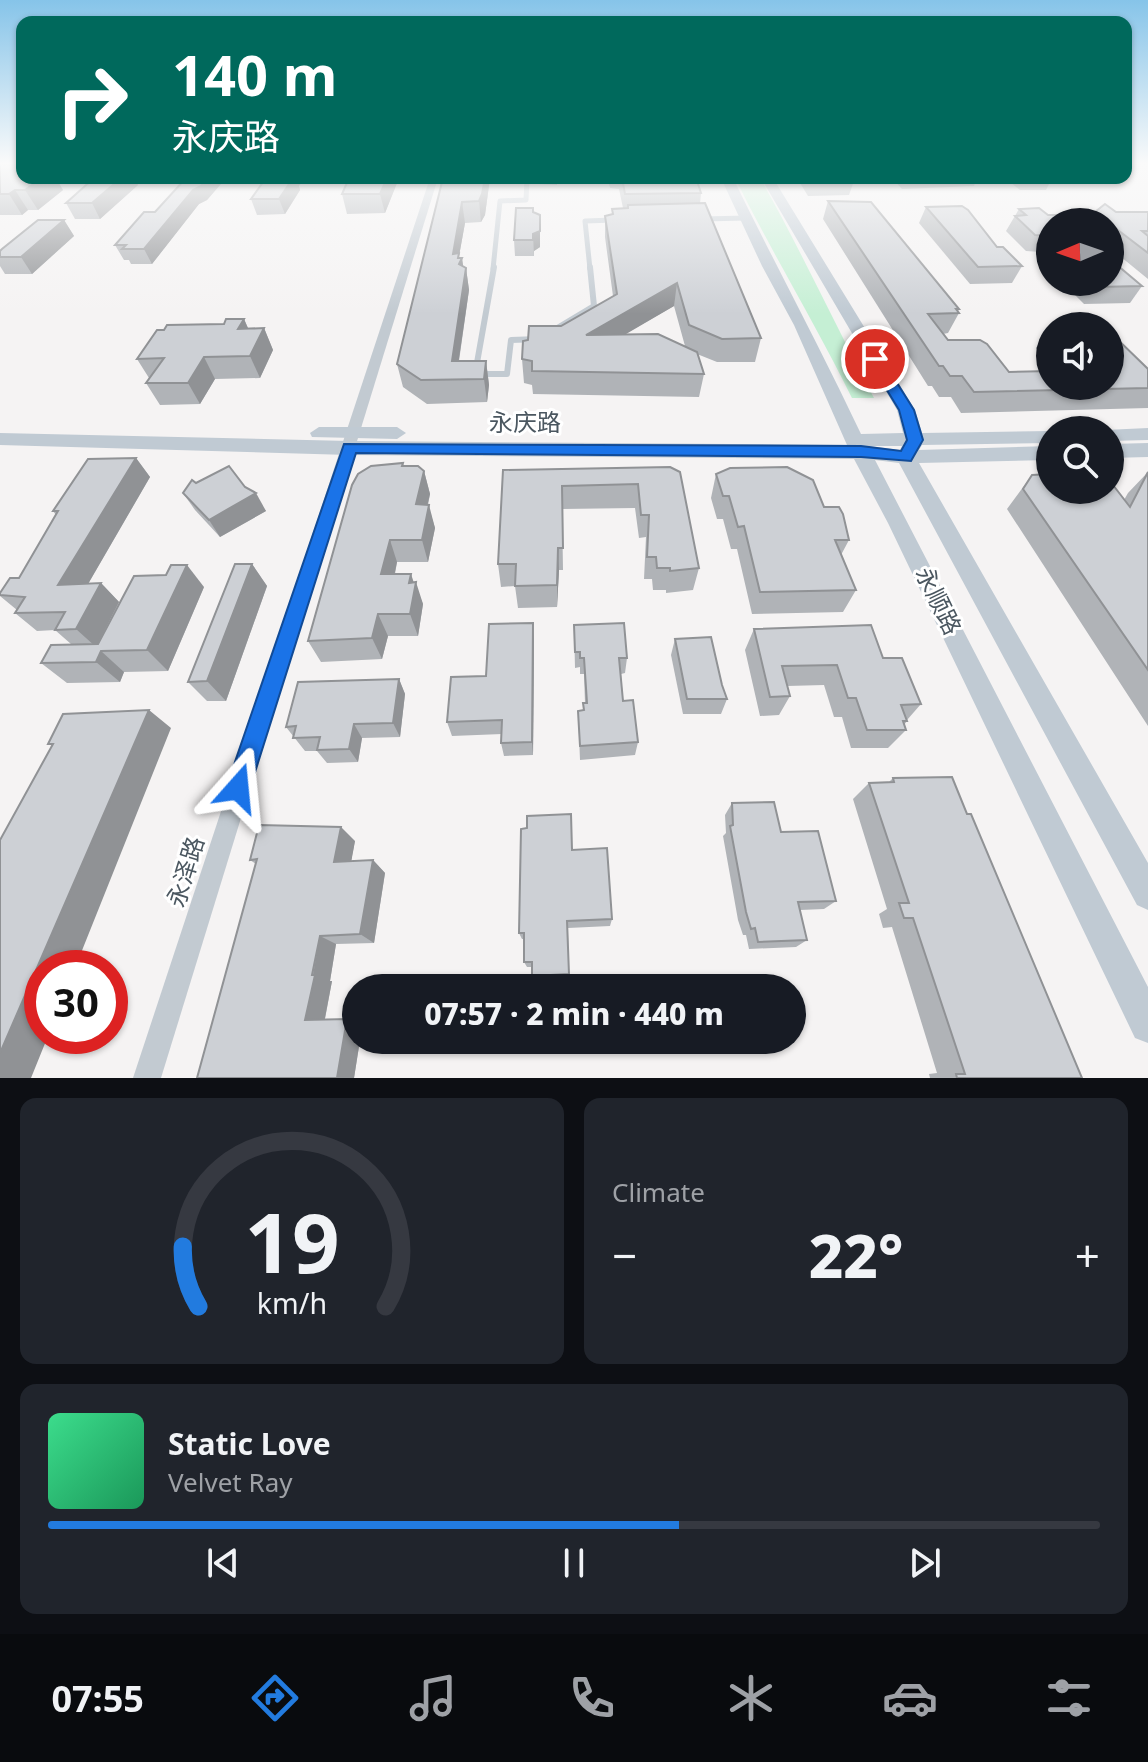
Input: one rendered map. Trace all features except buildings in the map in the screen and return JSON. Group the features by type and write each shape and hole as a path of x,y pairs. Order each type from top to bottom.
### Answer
{"main road":[{"name":"永顺路","path":"744,213 1148,1025"},
{"name":"永顺路","path":"788,213 906,410 910,449 1148,894"},
{"name":"永庆路","path":"0,430 352,440"},
{"path":"1124,435 1148,434"},
{"name":"永庆路","path":"910,449 1036,438"},
{"name":"永庆路","path":"0,439 857,446 1036,453"},
{"path":"1124,451 1148,450"}],"street":[{"name":"永泽路","path":"147,1078 423,213"}],"lane":[{"path":"499,213 496,253 475,374 507,374 511,340 538,340 594,306 585,221 629,220"},
{"path":"688,219 746,218"}],"green space":[{"path":"754,213 780,213 874,398 852,398"}],"route":[{"path":"238,788 349,448 861,452 906,457 915,440 906,410 875,359"}]}
